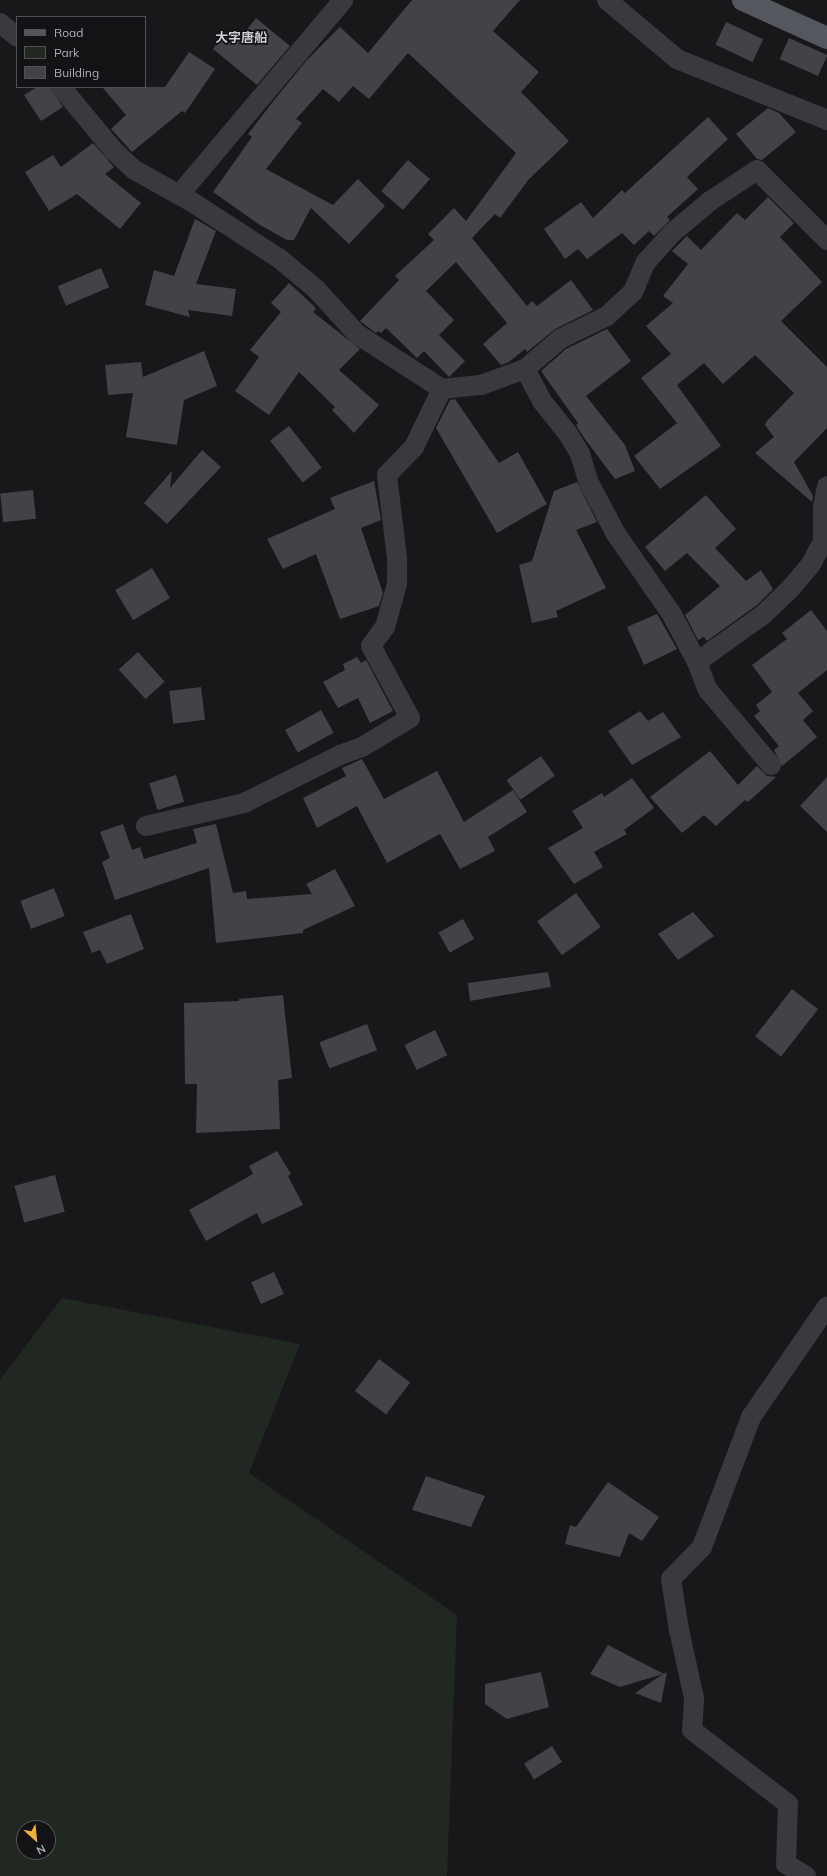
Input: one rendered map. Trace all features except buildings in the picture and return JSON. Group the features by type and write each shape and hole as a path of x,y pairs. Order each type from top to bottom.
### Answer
{"main road":[{"path":"743,0 827,38"}],"street":[{"path":"179,195 342,0"},
{"path":"607,0 677,59 826,119"},
{"path":"0,23 16,35"},
{"path":"62,88 114,151 133,169 179,195 280,259 316,290 357,334 442,388 481,385 525,369 560,339 607,316 633,292 646,262 672,233 710,201 757,170 827,240"},
{"path":"525,369 542,401 580,454 589,483 616,534 671,613 697,662 708,690 772,765"},
{"path":"146,826 244,803 340,755 362,747 410,718 371,646 385,627 397,584 397,558 387,475 414,447 442,388"},
{"path":"697,662 764,614 791,588 811,564 823,541 823,507 827,486"},
{"path":"806,1876 786,1864 788,1804 692,1730 694,1698 672,1579 702,1547 751,1417 827,1307"}],"green space":[{"path":"62,1298 300,1344 249,1473 457,1615 447,1876 0,1876 0,1380"}],"district":[{"name":"大字唐船","path":"241,37"}]}
